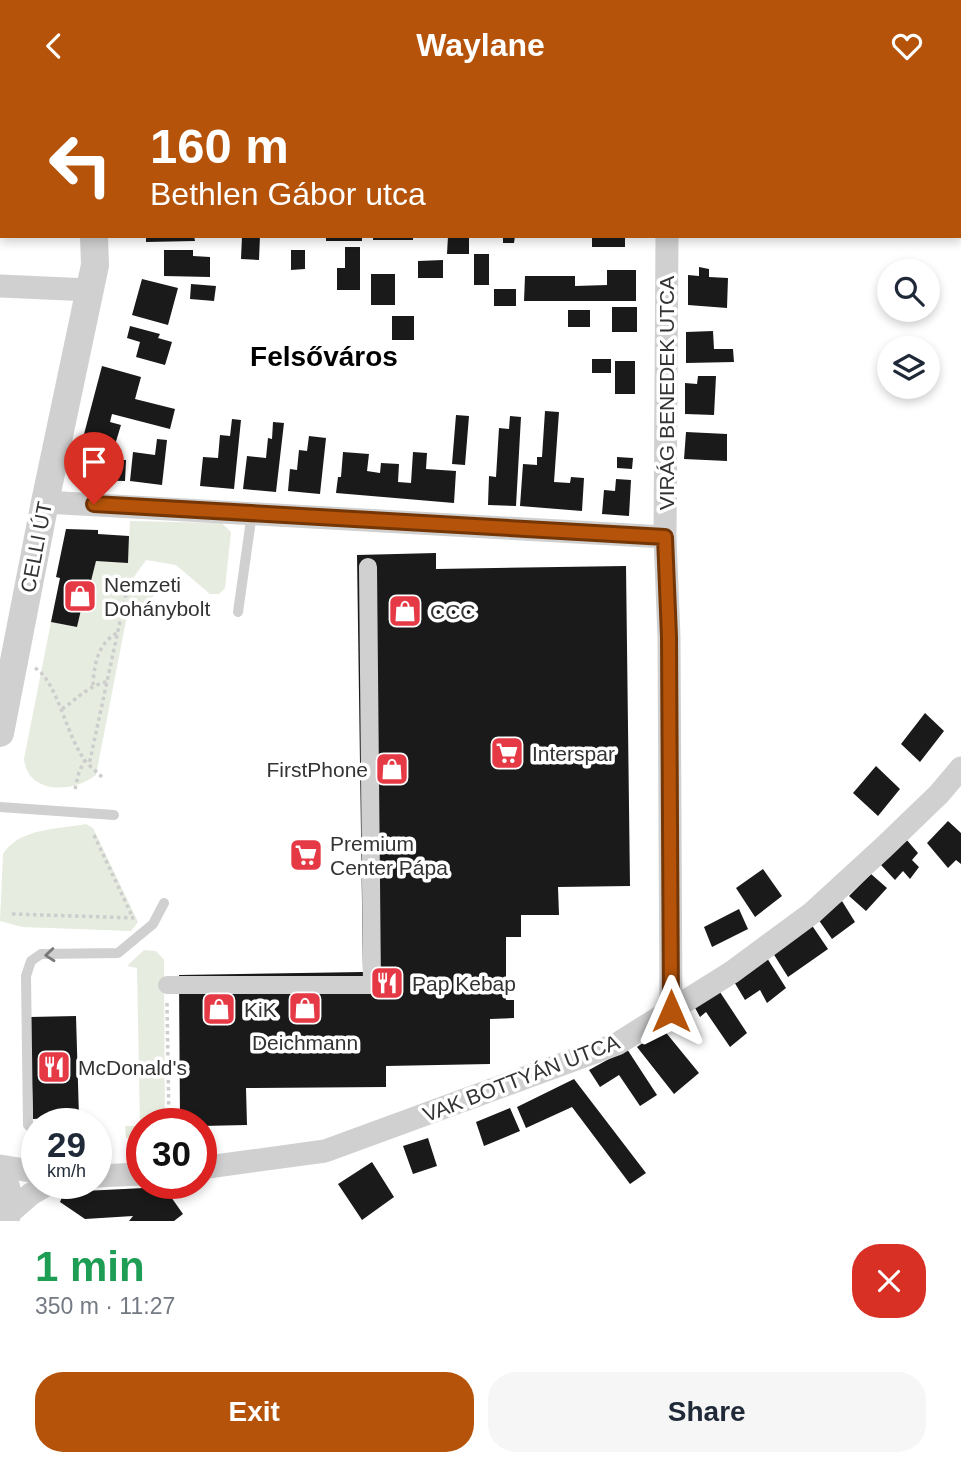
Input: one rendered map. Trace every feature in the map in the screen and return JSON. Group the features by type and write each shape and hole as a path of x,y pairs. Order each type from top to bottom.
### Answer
{"street":[{"name":"CELLI ÚT","path":"0,733 95,265 94,238"},
{"name":"VIRÁG BENEDEK UTCA","path":"667,238 665,537 669,651 671,1011"},
{"path":"0,286 90,290"},
{"path":"45,502 665,537"},
{"path":"167,985 372,985 368,567"},
{"name":"VAK BOTTYÁN UTCA","path":"217,1166 325,1151 617,1044 732,972 811,913 884,848 939,794 961,768"},
{"path":"0,1166 21,1169"},
{"path":"0,1174 7,1191 6,1217"},
{"path":"6,1217 26,1199"}],"lane":[{"path":"238,612 251,513"},
{"path":"0,807 114,814"},
{"path":"27,1108 26,976 31,961 41,954 118,953 153,924 164,903"}],"path":[{"path":"89,765 128,580"},
{"path":"93,685 94,667 100,652 108,637 117,632"},
{"path":"33,667 44,673 61,709 66,727 85,760 102,777"},
{"path":"61,709 85,694 93,685 107,682"},
{"path":"75,789 85,760"},
{"path":"94,835 133,918"},
{"path":"12,914 156,918"},
{"path":"167,985 169,1108"}],"shaded area":[{"path":"130,521 222,523 231,532 225,588 219,594 210,594 176,565 146,560 134,577 155,594 146,606 129,605 96,775 76,785 42,785 27,771 24,759 51,622 77,627 87,584 90,585 96,561 128,562"},
{"path":"86,824 93,828 138,922 131,931 22,927 0,921 3,854 10,845 29,834"},
{"path":"144,950 156,951 164,960 165,1108 140,1108 137,968 127,966"}],"building":[{"path":"146,238 194,238 195,241 146,242"},
{"path":"242,238 260,238 259,260 241,259"},
{"path":"326,238 362,238 362,241 326,241"},
{"path":"373,238 413,238 413,240"},
{"path":"448,238 469,238 469,254 447,254"},
{"path":"503,238 515,238 514,243 503,243"},
{"path":"592,238 625,238 625,247 592,247"},
{"path":"345,247 360,247 360,290 337,290 337,268 345,268"},
{"path":"164,250 193,250 193,256 210,257 210,277 164,276"},
{"path":"291,250 305,250 305,269 291,270"},
{"path":"474,254 489,254 489,285 474,285"},
{"path":"443,260 443,278 418,278 418,261"},
{"path":"699,267 709,269 709,277 728,278 727,308 688,305 688,275 699,276"},
{"path":"607,270 636,270 636,301 524,301 525,276 575,276 575,286 607,285"},
{"path":"371,274 395,274 395,305 371,305"},
{"path":"142,279 178,288 168,325 132,315"},
{"path":"191,284 216,286 214,301 190,299"},
{"path":"494,289 516,289 516,306 494,306"},
{"path":"612,307 637,307 637,332 612,332"},
{"path":"568,310 590,310 590,327 568,327"},
{"path":"392,316 414,316 414,340 392,340"},
{"path":"130,326 160,334 158,338 172,342 165,365 136,357 140,342 127,338"},
{"path":"713,331 714,349 733,349 734,362 686,363 686,332"},
{"path":"592,359 611,359 611,373 592,373"},
{"path":"615,361 635,361 635,394 615,394"},
{"path":"102,366 141,377 135,399 175,409 170,429 112,414 110,422 121,425 114,448 99,443 95,459 126,460 125,481 81,480 74,472"},
{"path":"698,376 716,376 714,415 685,414 685,383 697,384"},
{"path":"545,411 559,412 554,482 570,483 571,477 584,478 582,511 520,506 523,464 537,465 537,457 542,457"},
{"path":"456,415 469,416 465,465 452,464"},
{"path":"510,416 521,417 516,506 488,505 489,476 496,477 499,428 509,429"},
{"path":"232,419 241,420 234,489 200,486 203,457 218,458 220,435 230,436"},
{"path":"273,422 284,423 276,492 243,489 247,456 266,458 268,438 272,439"},
{"path":"686,432 727,434 727,461 684,459"},
{"path":"309,436 326,438 320,494 288,491 290,469 297,470 299,450 307,451"},
{"path":"157,439 167,440 162,485 130,481 133,452 155,455"},
{"path":"343,452 369,454 367,471 380,473 381,463 399,464 398,482 411,483 413,452 427,453 426,469 456,471 454,503 336,493 338,477 341,477"},
{"path":"617,457 633,458 632,469 617,468"},
{"path":"616,479 631,480 629,516 602,514 604,490 615,491"},
{"path":"66,529 98,530 98,534 129,536 128,563 96,561 90,585 87,584 77,627 51,622 60,578 56,577"},
{"path":"436,553 436,569 626,566 630,886 558,887 559,915 521,915 521,937 506,937 506,1000 514,1000 514,1018 490,1019 490,1064 386,1066 386,1087 246,1088 247,1125 217,1126 217,1108 180,1108 179,975 363,972 357,555"},
{"path":"925,713 944,731 920,762 901,744"},
{"path":"876,766 900,789 878,816 853,793"},
{"path":"948,821 961,833 961,864 956,860 948,868 927,843"},
{"path":"906,839 918,853 912,860 919,867 910,879 903,871 895,880 881,865"},
{"path":"763,869 782,896 755,917 736,888"},
{"path":"871,874 887,888 866,911 849,896"},
{"path":"842,901 855,922 832,939 818,919"},
{"path":"739,909 748,929 712,947 704,927"},
{"path":"811,924 828,949 788,977 771,950"},
{"path":"767,958 786,988 767,1003 760,990 745,1000 733,980"},
{"path":"718,989 747,1033 730,1047 706,1012 700,1017 694,1006"},
{"name":"McDonald's","path":"76,1016 79,1108 33,1108 30,1017"},
{"path":"663,1029 699,1073 674,1094 637,1047"},
{"path":"627,1049 657,1095 640,1106 619,1075 600,1087 589,1070"},
{"path":"574,1079 646,1173 630,1184 572,1107 526,1128 517,1107"},
{"path":"510,1108 520,1131 484,1146 476,1122"},
{"path":"428,1138 437,1166 413,1174 403,1146"},
{"path":"372,1162 394,1197 362,1220 338,1184"},
{"path":"126,1189 126,1199 172,1199 183,1214 174,1221 129,1221 133,1216 85,1219 60,1202 61,1199 112,1199 112,1190"}],"place":[{"name":"Nemzeti Dohánybolt","path":"80,596"},
{"name":"CCC","path":"405,611"},
{"name":"Interspar","path":"507,753"},
{"name":"FirstPhone","path":"392,769"},
{"name":"Premium Center Pápa","path":"306,855"},
{"name":"Pap Kebap","path":"387,983"},
{"name":"Deichmann","path":"305,1008"},
{"name":"KiK","path":"219,1009"},
{"name":"McDonald's","path":"54,1067"}],"district":[{"name":"Felsőváros","path":"324,356"}],"route":[{"path":"94,504 665,537 669,637 671,1011"}]}
